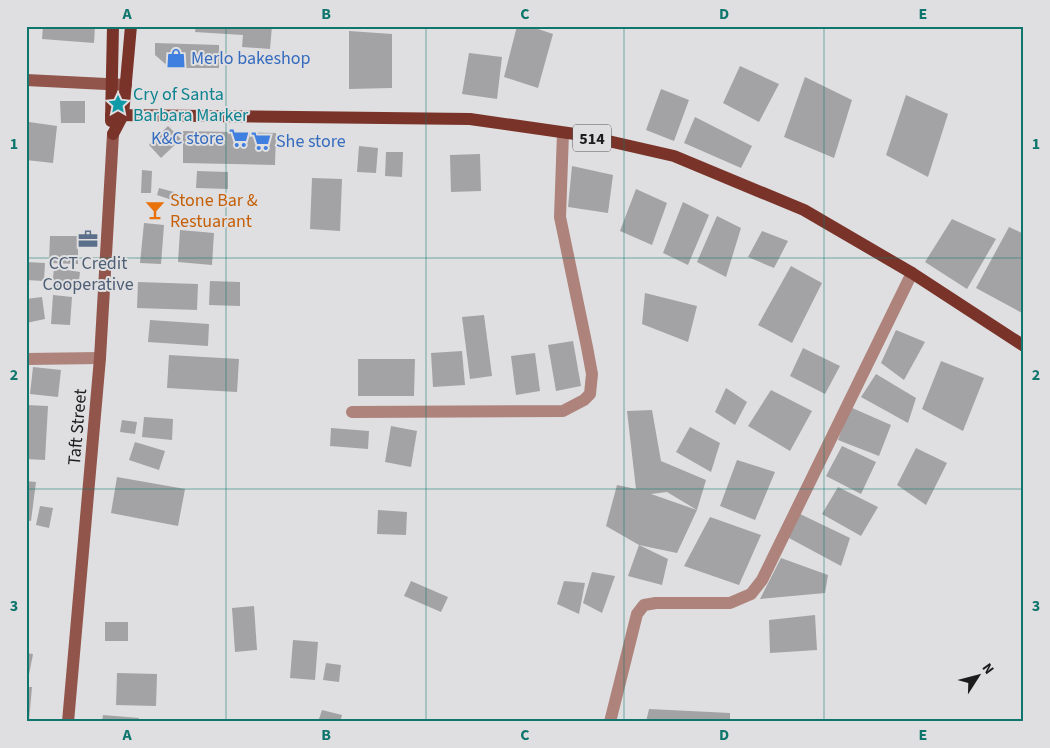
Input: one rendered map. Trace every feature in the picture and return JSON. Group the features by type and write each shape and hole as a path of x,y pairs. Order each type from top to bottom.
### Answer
{"main road":[{"path":"113,26 112,83 117,115"},
{"path":"117,115 126,84 131,26"},
{"path":"26,80 126,84"},
{"name":"514","path":"117,115 470,120 563,133 674,156 804,210 912,273 1024,346"},
{"name":"Taft Street","path":"68,722 100,358 113,134 117,115"}],"street":[{"path":"352,412 563,411 584,400 590,394 592,374 560,217 563,133"},
{"path":"610,722 637,614 644,605 656,603 730,603 751,594 762,580 912,273"},
{"path":"26,359 100,358"}],"building":[{"path":"43,26 95,26 94,43 42,39"},
{"path":"196,26 272,26 270,49 242,47 243,35 195,32"},
{"path":"517,26 529,26 553,34 538,88 504,77"},
{"path":"349,31 392,34 392,88 349,89"},
{"path":"155,43 219,45 219,68 170,68 155,55"},
{"path":"469,53 502,57 497,99 462,94"},
{"path":"740,66 779,84 759,122 723,103"},
{"path":"805,77 852,100 834,158 784,137"},
{"path":"661,89 689,100 674,141 646,130"},
{"path":"906,95 948,114 928,177 886,155"},
{"path":"60,101 85,101 85,123 61,123"},
{"path":"695,117 752,146 741,168 684,143"},
{"path":"29,122 57,126 53,163 26,160"},
{"path":"168,126 181,139 161,158 149,145"},
{"path":"183,131 276,133 275,165 183,163"},
{"path":"359,146 378,148 376,173 357,172"},
{"path":"386,152 403,152 402,177 385,176"},
{"path":"480,154 481,191 451,192 450,155"},
{"path":"572,166 613,175 608,213 568,207"},
{"path":"142,170 152,171 151,193 141,193"},
{"path":"197,171 228,172 228,189 196,188"},
{"path":"312,178 342,179 340,231 310,229"},
{"path":"159,188 174,192 172,200 157,195"},
{"path":"636,189 667,203 652,245 620,231"},
{"path":"683,202 709,215 688,265 663,253"},
{"path":"717,216 741,228 726,277 697,262"},
{"path":"952,219 996,239 967,289 925,262"},
{"path":"144,223 164,225 161,264 140,263"},
{"path":"1009,227 1024,234 1024,308 1022,313 976,288"},
{"path":"180,230 214,233 212,265 178,262"},
{"path":"762,231 788,241 774,268 748,257"},
{"path":"50,236 78,236 78,264 49,263"},
{"path":"26,262 45,263 44,281 26,280"},
{"path":"791,266 822,283 792,343 758,325"},
{"path":"54,268 80,272 78,290 52,287"},
{"path":"210,281 240,282 240,306 209,305"},
{"path":"138,282 198,284 197,310 137,308"},
{"path":"645,293 697,306 688,342 642,324"},
{"path":"53,295 72,297 70,325 51,324"},
{"path":"42,297 45,319 26,323 26,299"},
{"path":"484,315 492,376 470,379 462,317"},
{"path":"150,320 209,324 208,346 148,342"},
{"path":"896,330 925,342 904,380 881,363"},
{"path":"573,341 581,386 556,391 548,345"},
{"path":"803,348 840,366 825,394 790,376"},
{"path":"462,351 465,385 433,387 431,353"},
{"path":"535,353 540,391 516,395 511,356"},
{"path":"169,355 239,359 237,392 167,388"},
{"path":"358,359 415,359 414,396 358,396"},
{"path":"941,361 984,378 963,431 922,409"},
{"path":"33,367 61,370 58,397 30,394"},
{"path":"876,374 916,398 908,423 861,397"},
{"path":"726,388 747,402 735,425 715,412"},
{"path":"771,390 812,411 790,451 748,426"},
{"path":"26,405 48,406 45,460 26,459"},
{"path":"850,407 891,425 879,456 838,440"},
{"path":"652,410 661,461 706,480 697,510 677,553 639,545 606,526 617,485 636,489 627,411","holes":["667,492 697,510 651,494"]},
{"path":"144,417 173,419 172,440 142,437"},
{"path":"122,420 137,422 135,434 120,432"},
{"path":"391,426 417,431 411,467 385,462"},
{"path":"690,427 720,443 711,472 676,452"},
{"path":"331,428 369,431 368,449 330,446"},
{"path":"135,442 165,451 159,470 129,460"},
{"path":"842,446 876,462 861,494 826,476"},
{"path":"916,448 947,463 926,505 897,485"},
{"path":"737,460 775,472 755,520 720,506"},
{"path":"117,477 185,489 178,526 111,513"},
{"path":"26,481 36,482 31,521 26,520"},
{"path":"838,487 878,507 861,536 822,514"},
{"path":"40,506 53,508 49,528 36,525"},
{"path":"378,510 407,512 406,535 377,534"},
{"path":"798,513 850,538 841,566 789,538"},
{"path":"710,517 761,535 739,585 684,566"},
{"path":"639,545 668,559 662,585 628,576"},
{"path":"781,558 828,575 825,593 760,599"},
{"path":"592,572 615,576 602,613 583,603"},
{"path":"411,581 448,597 441,612 404,596"},
{"path":"564,581 585,583 579,614 557,604"},
{"path":"254,606 257,650 235,652 232,608"},
{"path":"815,615 817,650 770,653 769,620"},
{"path":"105,622 128,622 128,641 105,641"},
{"path":"293,640 318,642 315,680 290,678"},
{"path":"26,653 33,654 28,680 26,680"},
{"path":"326,663 341,665 339,682 323,680"},
{"path":"117,673 157,674 156,706 116,705"},
{"path":"26,687 32,687 29,721 26,720"},
{"path":"649,709 730,713 730,722 646,722"},
{"path":"322,710 342,715 340,722 318,722"},
{"path":"103,715 139,718 139,722 102,722"}],"place":[{"name":"Merlo bakeshop","path":"176,58"},
{"name":"Cry of Santa Barbara Marker","path":"118,104"},
{"name":"K&C store","path":"239,138"},
{"name":"She store","path":"261,141"},
{"name":"Stone Bar & Restuarant","path":"155,210"},
{"name":"CCT Credit Cooperative","path":"88,239"}]}
